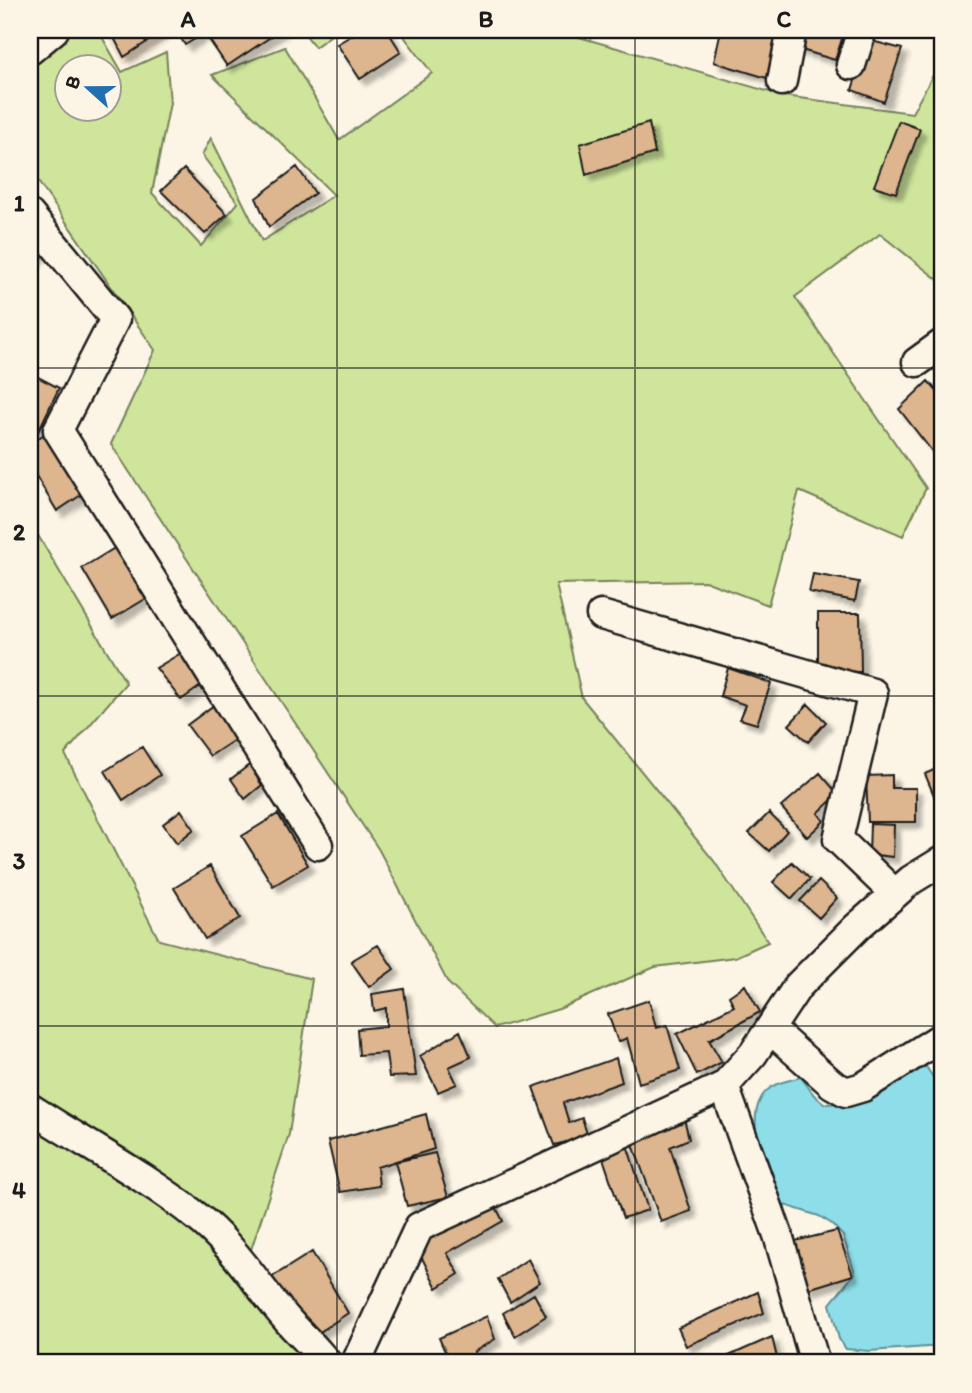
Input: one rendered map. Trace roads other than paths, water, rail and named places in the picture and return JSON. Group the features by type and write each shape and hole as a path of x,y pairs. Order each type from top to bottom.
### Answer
{"street":[{"path":"30,50 54,30"},
{"path":"782,81 792,30"},
{"path":"851,65 862,30"},
{"path":"30,215 115,319 58,430 318,845"},
{"path":"917,362 942,344"},
{"path":"601,615 873,693 838,839 895,894"},
{"path":"356,1363 419,1227 724,1086 753,1054 798,986 857,927 911,880 942,861"},
{"path":"770,1029 832,1084 846,1092 863,1087 938,1049"},
{"path":"724,1086 778,1235 815,1363"},
{"path":"30,1108 197,1217 218,1236 327,1363"}],"water":[{"path":"921,1059 942,1091 942,1346 869,1351 846,1349 839,1339 830,1304 855,1273 843,1236 832,1224 819,1216 778,1203 758,1143 756,1112 761,1099 770,1088 781,1083 801,1077 814,1095 825,1104 847,1103"}]}
